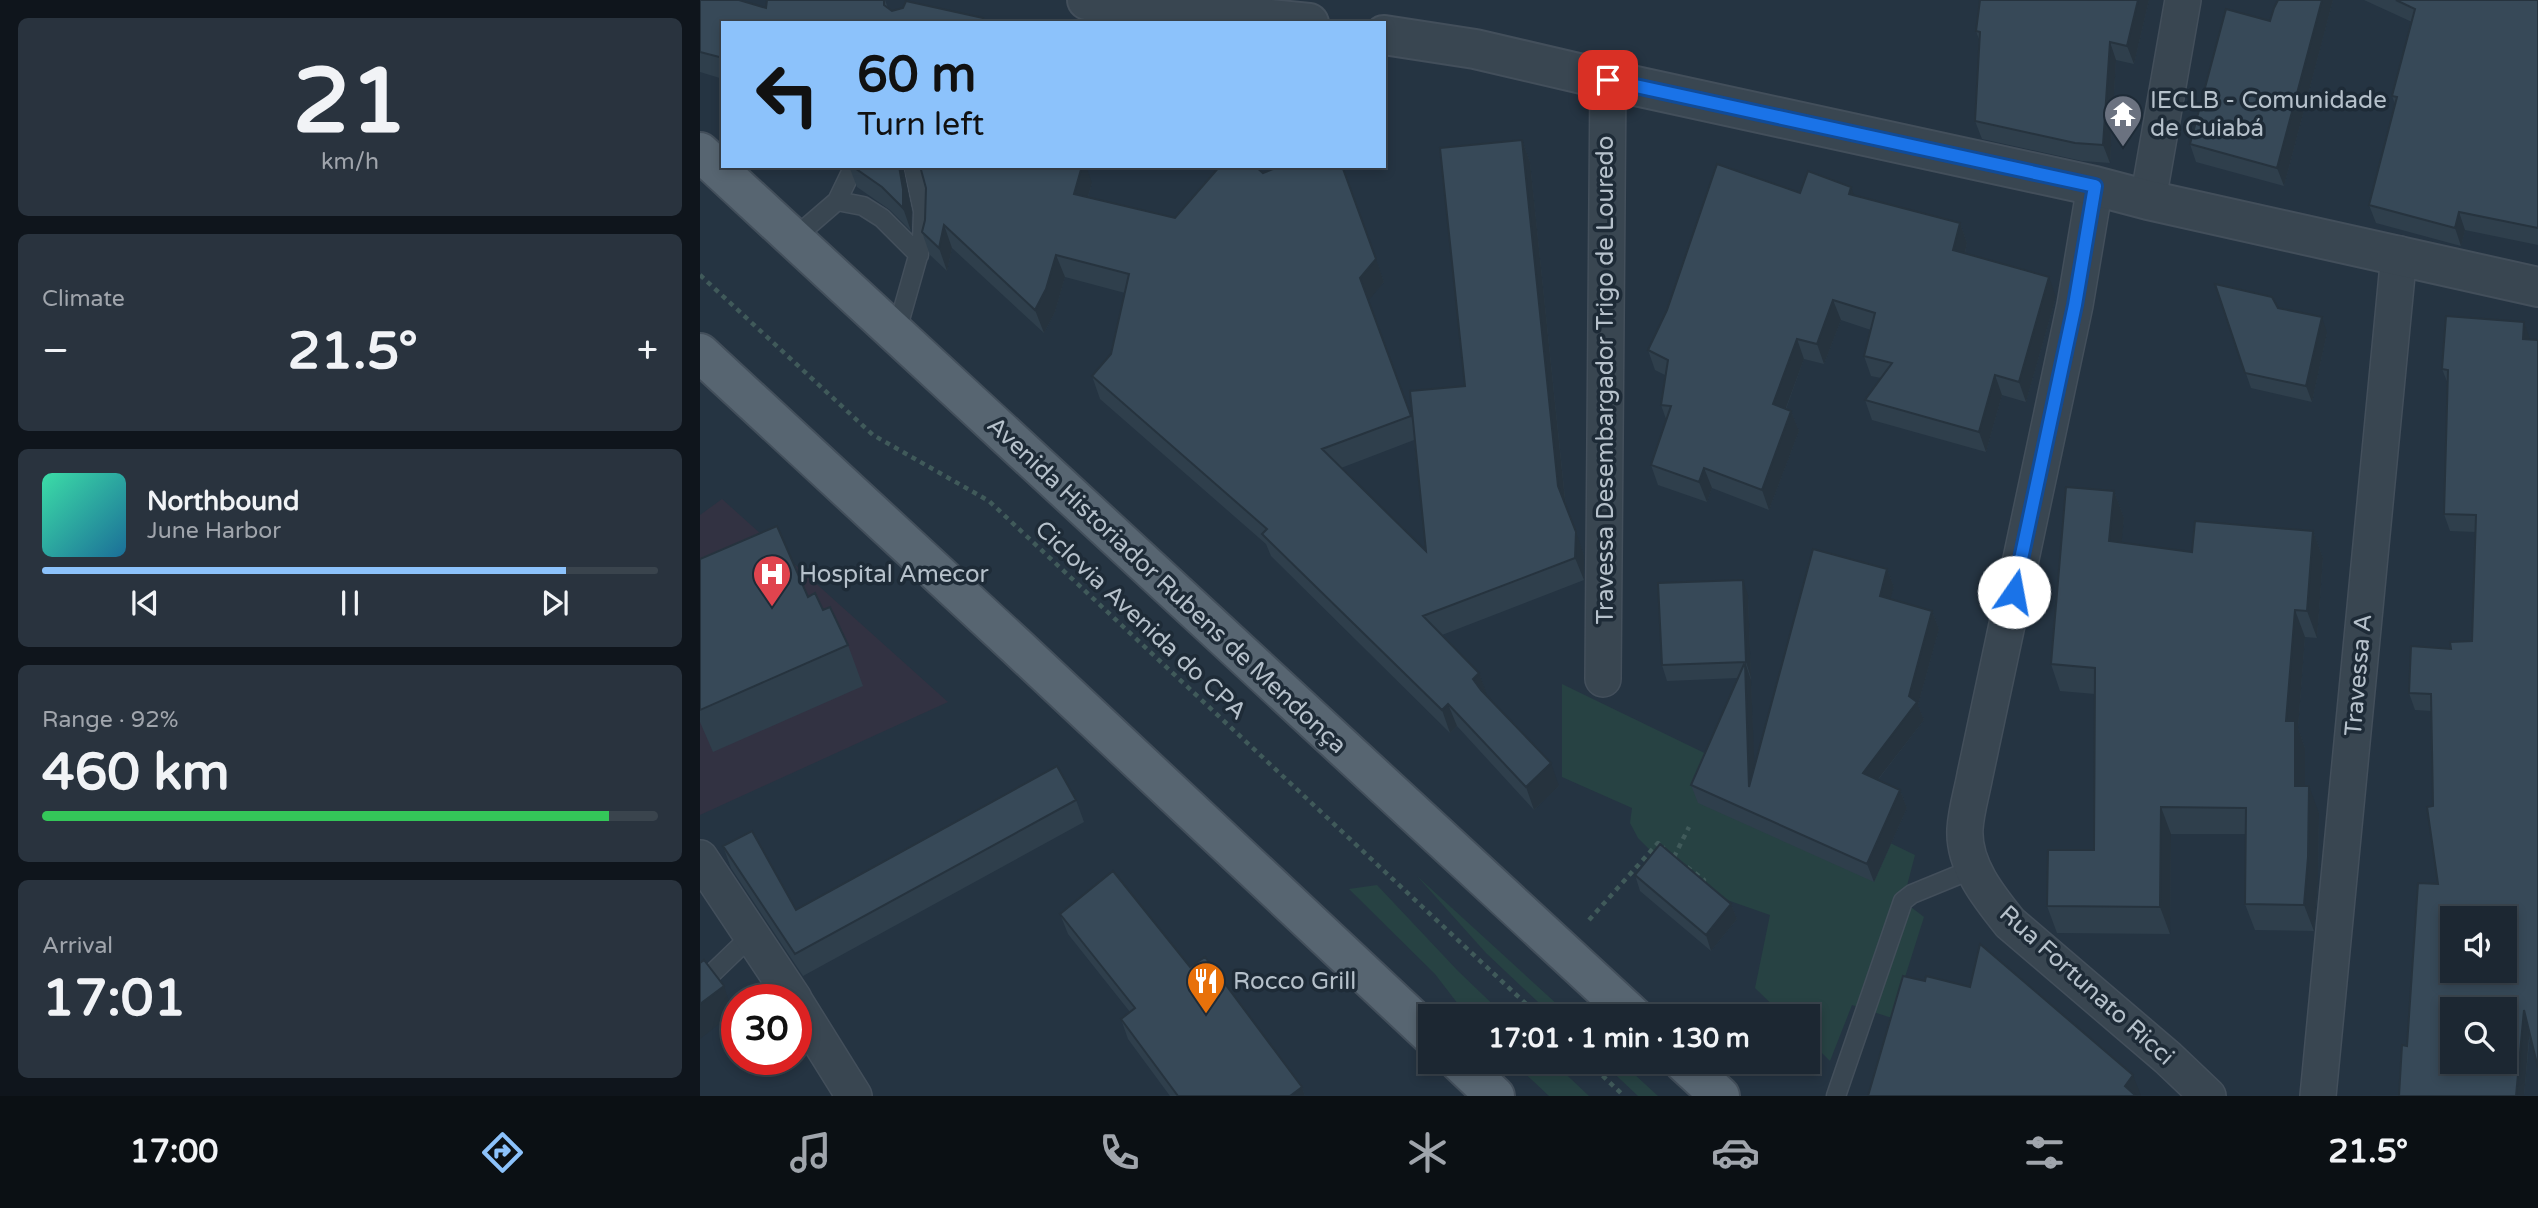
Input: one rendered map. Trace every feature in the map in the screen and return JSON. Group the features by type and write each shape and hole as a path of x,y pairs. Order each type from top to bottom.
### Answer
{"main road":[{"name":"Avenida Historiador Rubens de Mendonça","path":"700,152 1620,1004"},
{"path":"700,353 1418,1024"},
{"path":"1472,1074 1495,1096"},
{"path":"1697,1074 1720,1096"}],"street":[{"path":"1087,0 1247,8 1301,21"},
{"path":"2148,200 2183,0"},
{"path":"1386,35 1475,49 2538,287"},
{"name":"Travessa Desembargador Trigo de Louredo","path":"1603,679 1608,80"},
{"name":"Rua Fortunato Ricci","path":"2095,186 2075,305 1965,832 1973,869 2010,923 2168,1058 2208,1096"},
{"name":"Travessa A","path":"2318,1096 2399,254"},
{"path":"700,858 784,984"},
{"path":"812,1028 854,1096"}],"lane":[{"path":"793,239 837,201 853,168"},
{"path":"896,334 922,242 923,211 913,168"},
{"path":"837,201 863,206 882,218 919,255"},
{"path":"1836,1096 1903,901 1912,894 1973,869"},
{"path":"700,985 752,934"}],"path":[{"name":"Ciclovia Avenida do CPA","path":"700,275 873,435 989,501 1525,1004"},
{"path":"1674,857 1689,827"},
{"path":"1562,950 1658,843 1704,880 1703,886"},
{"path":"1601,1074 1624,1096"}],"shaded area":[{"name":"Hospital Amecor","path":"722,499 948,702 700,815 700,515"}],"green space":[{"path":"1562,684 1915,855 1903,901 1924,917 1892,1018 1852,1005 1830,1061 1820,1051 1820,1004 1772,1004 1755,988 1770,915 1730,901 1665,865 1638,838 1630,823 1632,808 1562,777"},
{"path":"1417,876 1557,1004 1540,1004 1486,953"},
{"path":"1377,885 1492,1004 1458,1004 1435,974 1349,889"},
{"path":"1526,1074 1566,1074 1589,1096 1549,1096"},
{"path":"1615,1074 1634,1074 1658,1096 1638,1096"}],"building":[{"path":"700,0 739,0 766,8 767,0 884,0 884,5 892,11 903,8 906,1 983,18 982,21 721,21 721,57 700,52"},
{"path":"1980,0 2138,0 2127,46 2110,42 2103,145 2075,143 1975,121 1980,32 1976,31"},
{"path":"2278,0 2322,0 2277,168 2190,144 2226,9 2270,21"},
{"path":"2396,0 2538,0 2538,228 2459,212 2455,228 2369,205 2397,97 2392,96 2415,9"},
{"path":"1522,140 1558,486 1576,532 1575,558 1423,616 1479,673 1473,679 1481,690 1551,763 1526,787 1448,704 1442,710 1262,534 1267,529 1092,376 1111,354 1129,274 1056,255 1046,289 1035,310 944,225 939,248 922,232 926,188 921,168 1081,168 1074,194 1175,218 1218,168 1257,168 1263,173 1276,168 1343,168 1376,259 1360,278 1411,416 1322,449 1426,551 1410,391 1465,386 1440,148"},
{"path":"1717,164 1800,193 1808,171 1851,187 1849,194 1960,223 1953,250 2049,277 2019,382 1995,375 1979,432 1865,400 1892,363 1864,356 1875,313 1833,300 1817,344 1797,339 1773,404 1791,411 1762,490 1704,468 1699,482 1651,465 1671,406 1661,405 1668,360 1648,350 1667,310"},
{"path":"855,168 899,168 903,208 882,187"},
{"path":"2215,284 2272,297 2278,308 2322,317 2306,386 2245,373"},
{"path":"2446,316 2524,322 2523,339 2538,340 2538,1068 2524,1010 2516,1096 2399,1096 2402,1045 2407,1046 2418,883 2438,884 2427,807 2433,806 2431,694 2409,693 2411,646 2451,649 2450,642 2472,641 2476,515 2444,514 2448,370 2442,369"},
{"path":"2066,487 2114,491 2109,541 2192,552 2195,521 2313,531 2307,611 2295,610 2286,721 2295,721 2295,786 2309,786 2304,905 2245,904 2246,808 2161,807 2160,907 2047,906 2048,850 2094,850 2095,668 2051,664"},
{"path":"777,526 808,597 815,593 823,610 830,607 848,645 700,710 700,559"},
{"path":"1813,549 1887,569 1880,596 1932,611 1909,696 1917,702 1863,773 1900,790 1867,864 1691,785 1745,662 1749,787"},
{"path":"1743,580 1746,662 1662,665 1658,583"},
{"path":"1057,766 1076,800 795,954 723,846 752,831 796,910"},
{"path":"1660,844 1731,904 1706,935 1635,875"},
{"path":"1113,871 1190,967 1205,957 1302,1087 1290,1096 1178,1096 1121,1019 1135,1008 1060,914"},
{"path":"1980,944 2133,1075 2125,1086 2136,1096 1868,1096 1903,976 1925,981 1926,976 1970,987"},
{"path":"704,960 722,984 721,988 700,1004 700,963"}],"place":[{"name":"IECLB - Comunidade de Cuiabá","path":"2123,148"},
{"name":"Hospital Amecor","path":"772,608"},
{"name":"Rocco Grill","path":"1206,1015"}],"route":[{"path":"1608,80 2095,186 2075,305 2014,592"}]}
